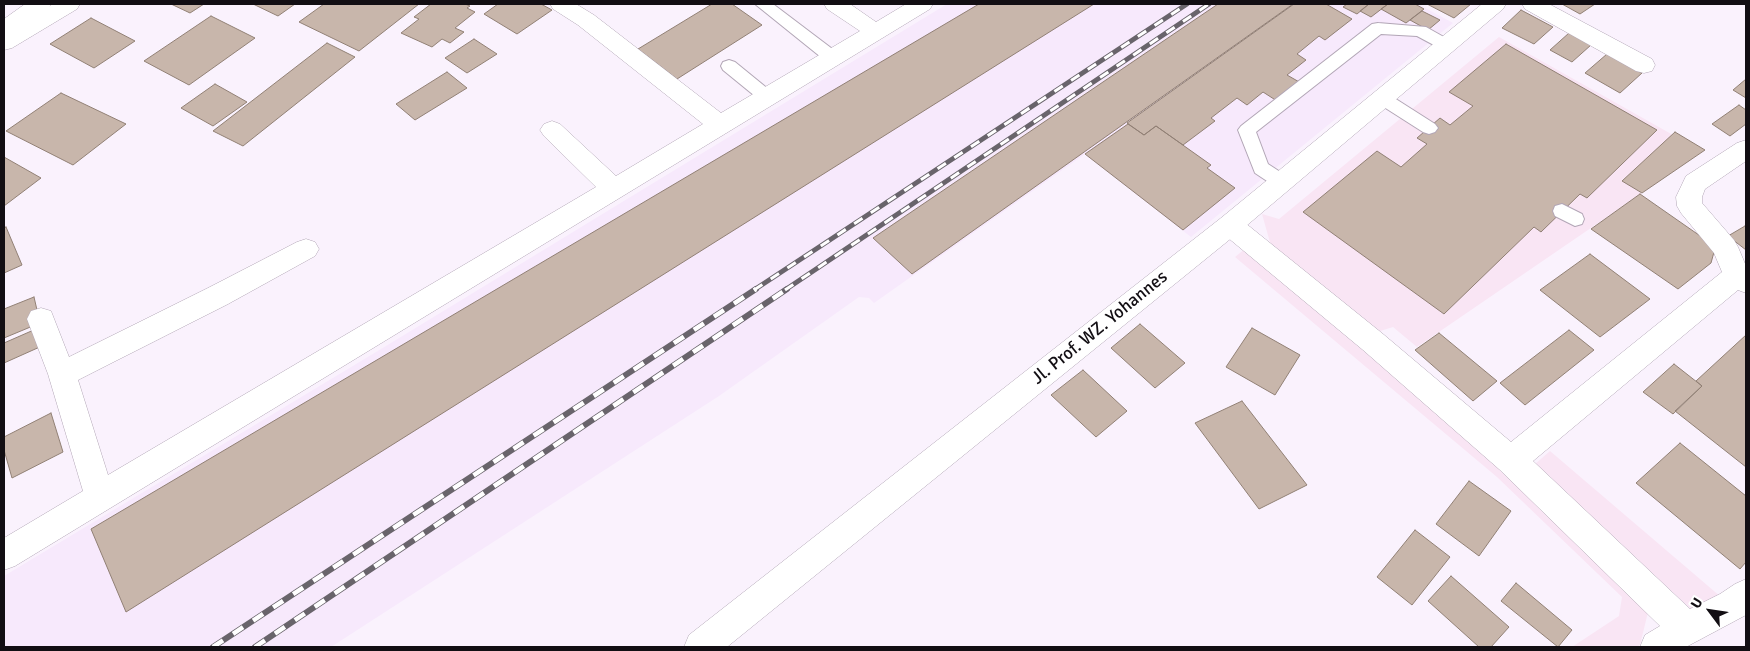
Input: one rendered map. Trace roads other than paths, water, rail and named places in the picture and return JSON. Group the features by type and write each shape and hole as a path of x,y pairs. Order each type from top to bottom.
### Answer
{"street":[{"path":"4,29 40,4"},
{"path":"4,43 69,4"},
{"path":"561,4 586,20 720,125"},
{"path":"835,4 876,32"},
{"path":"4,555 922,4"},
{"name":"Jl. Prof. WZ. Yohannes","path":"701,647 1230,225 1495,4"},
{"path":"1533,4 1644,65"},
{"path":"552,130 614,189"},
{"path":"1511,460 1741,278 1725,247 1690,206 1689,197 1695,183 1746,149"},
{"path":"1230,225 1373,342 1511,460 1686,628"},
{"path":"62,374 218,296 306,249"},
{"path":"41,319 62,374 100,497"},
{"path":"1657,647 1686,628 1732,606 1746,595"}],"lane":[{"path":"763,4 833,58"},
{"path":"1282,182 1261,168 1246,130 1378,28 1420,31 1445,45"},
{"path":"729,66 767,97"},
{"path":"1382,98 1429,128"}],"railway":[{"path":"754,290 1187,4"},
{"path":"785,290 1209,4"},
{"path":"213,647 756,289"},
{"path":"255,647 787,289"}]}
